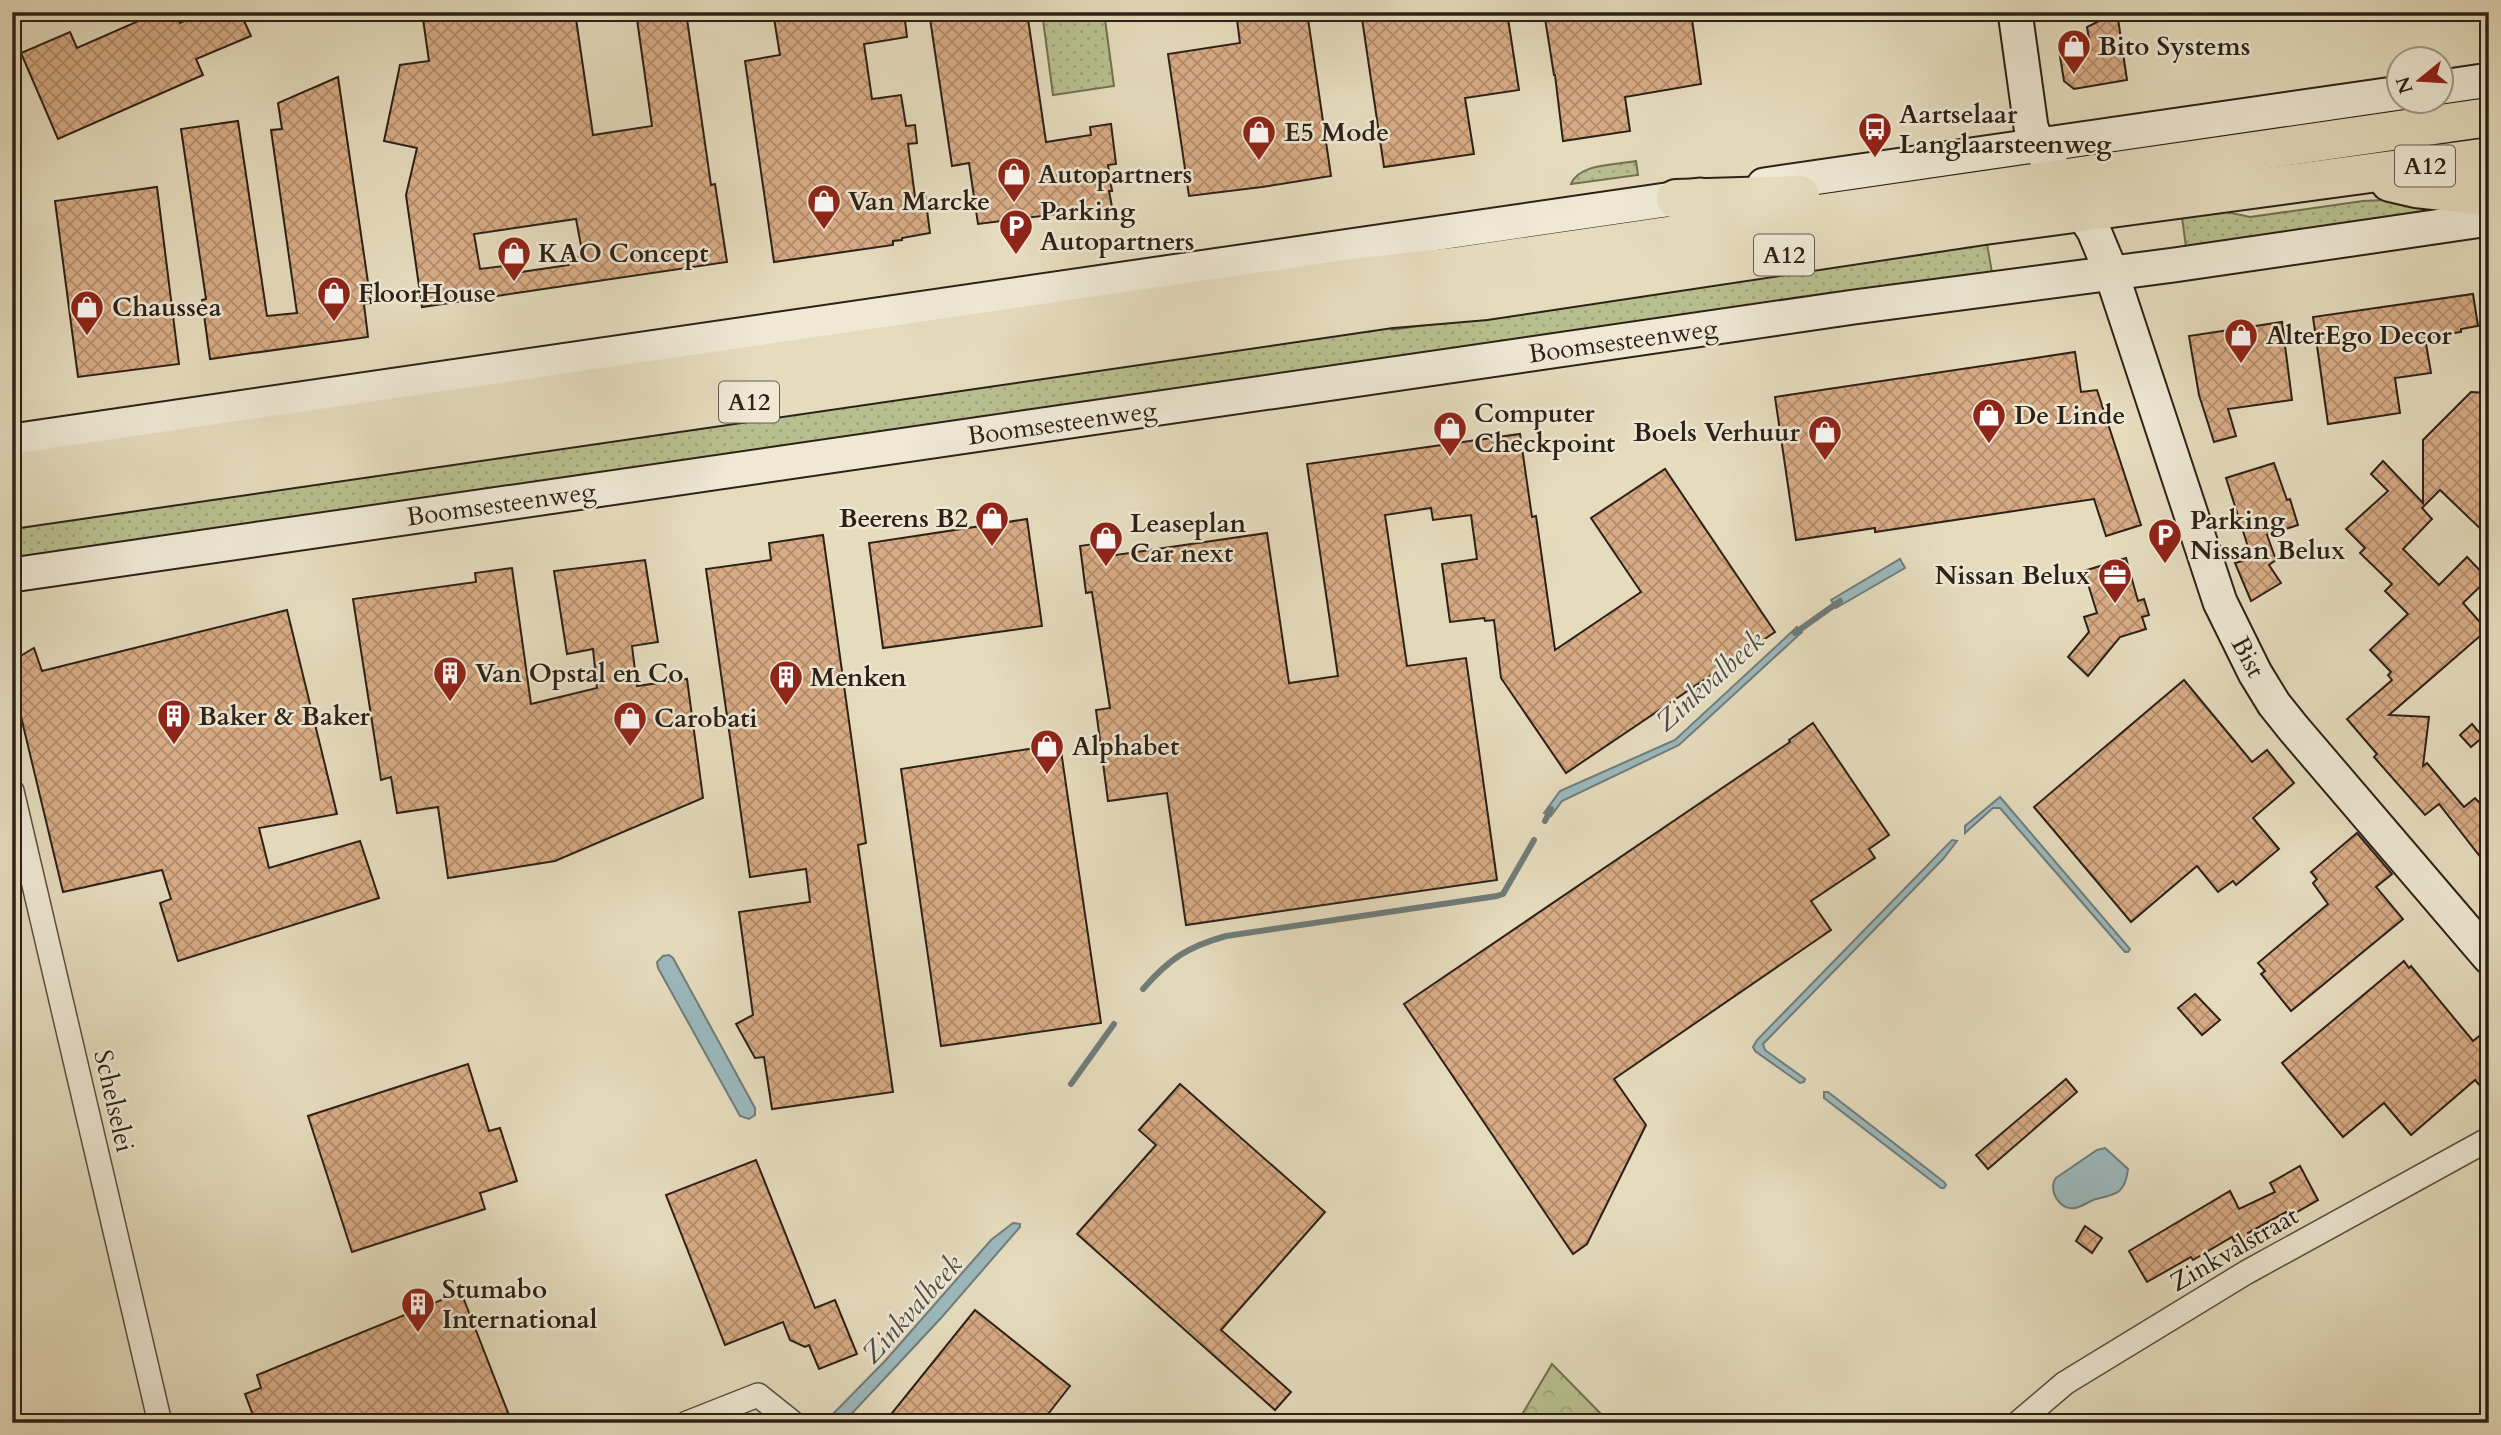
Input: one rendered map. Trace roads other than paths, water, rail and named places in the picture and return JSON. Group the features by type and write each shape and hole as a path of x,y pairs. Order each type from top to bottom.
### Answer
{"highway":[{"name":"A12","path":"12,473 1360,277 1454,267 2485,118"},
{"name":"A12","path":"12,509 1365,312 1499,298 2082,211 2489,157"},
{"path":"2361,174 2416,188 2489,196"},
{"path":"1676,199 1805,195 1860,207"}],"main road":[{"name":"Bist","path":"2015,12 2031,127 2038,145 2094,231 2115,283 2220,602 2255,673 2274,704 2294,729 2489,957"},
{"path":"2456,84 2489,79"},
{"path":"12,441 2386,95"},
{"name":"Boomsesteenweg","path":"12,575 1879,303 2115,283 2489,219"}],"street":[{"name":"Schelselei","path":"12,791 160,1423"},
{"name":"Zinkvalstraat","path":"2018,1423 2065,1382 2247,1272 2489,1139"},
{"path":"687,1423 758,1395 793,1423"}],"water":[{"path":"1900,559 1905,568 1836,608 1831,600"},
{"path":"1797,627 1802,632 1679,745 1562,801 1551,816 1544,813 1560,791 1675,740"},
{"path":"2000,797 2130,949 2128,952 2125,952 2000,808 1993,808 1965,833 1965,826"},
{"path":"1952,840 1957,841 1943,859 1763,1044 1765,1050 1805,1079 1804,1082 1800,1083 1755,1051 1753,1047 1757,1040"},
{"path":"669,955 755,1108 755,1115 749,1119 740,1116 658,968 657,962 663,956"},
{"path":"1824,1092 1828,1092 1944,1182 1944,1188 1824,1098"},
{"path":"2105,1148 2128,1169 2122,1189 2078,1207 2070,1208 2060,1203 2053,1188 2056,1178 2097,1150"},
{"path":"1013,1223 1020,1224 1020,1227 941,1318 843,1423 824,1423 885,1361 991,1240"}],"waterway":[{"name":"Zinkvalbeek","path":"1795,633 1840,601"},
{"name":"Zinkvalbeek","path":"1545,821 1551,809"},
{"name":"Zinkvalbeek","path":"1143,989 1180,955 1226,936 1503,894 1534,840"},
{"name":"Zinkvalbeek","path":"1071,1084 1114,1024"}],"place":[{"name":"Bito Systems","path":"2074,76"},
{"name":"Aartselaar Langlaarsteenweg","path":"1875,159"},
{"name":"E5 Mode","path":"1259,162"},
{"name":"Autopartners","path":"1014,204"},
{"name":"Van Marcke","path":"824,231"},
{"name":"Parking Autopartners","path":"1016,256"},
{"name":"KAO Concept","path":"514,283"},
{"name":"FloorHouse","path":"334,323"},
{"name":"Chaussea","path":"87,337"},
{"name":"AlterEgo Decor","path":"2241,365"},
{"name":"De Linde","path":"1989,445"},
{"name":"Computer Checkpoint","path":"1450,458"},
{"name":"Boels Verhuur","path":"1825,462"},
{"name":"Beerens B2","path":"992,548"},
{"name":"Parking Nissan Belux","path":"2165,565"},
{"name":"Leaseplan Car next","path":"1106,568"},
{"name":"Nissan Belux","path":"2115,605"},
{"name":"Van Opstal en Co","path":"450,703"},
{"name":"Menken","path":"786,707"},
{"name":"Baker & Baker","path":"174,746"},
{"name":"Carobati","path":"630,748"},
{"name":"Alphabet","path":"1047,776"},
{"name":"Stumabo International","path":"418,1334"}]}
